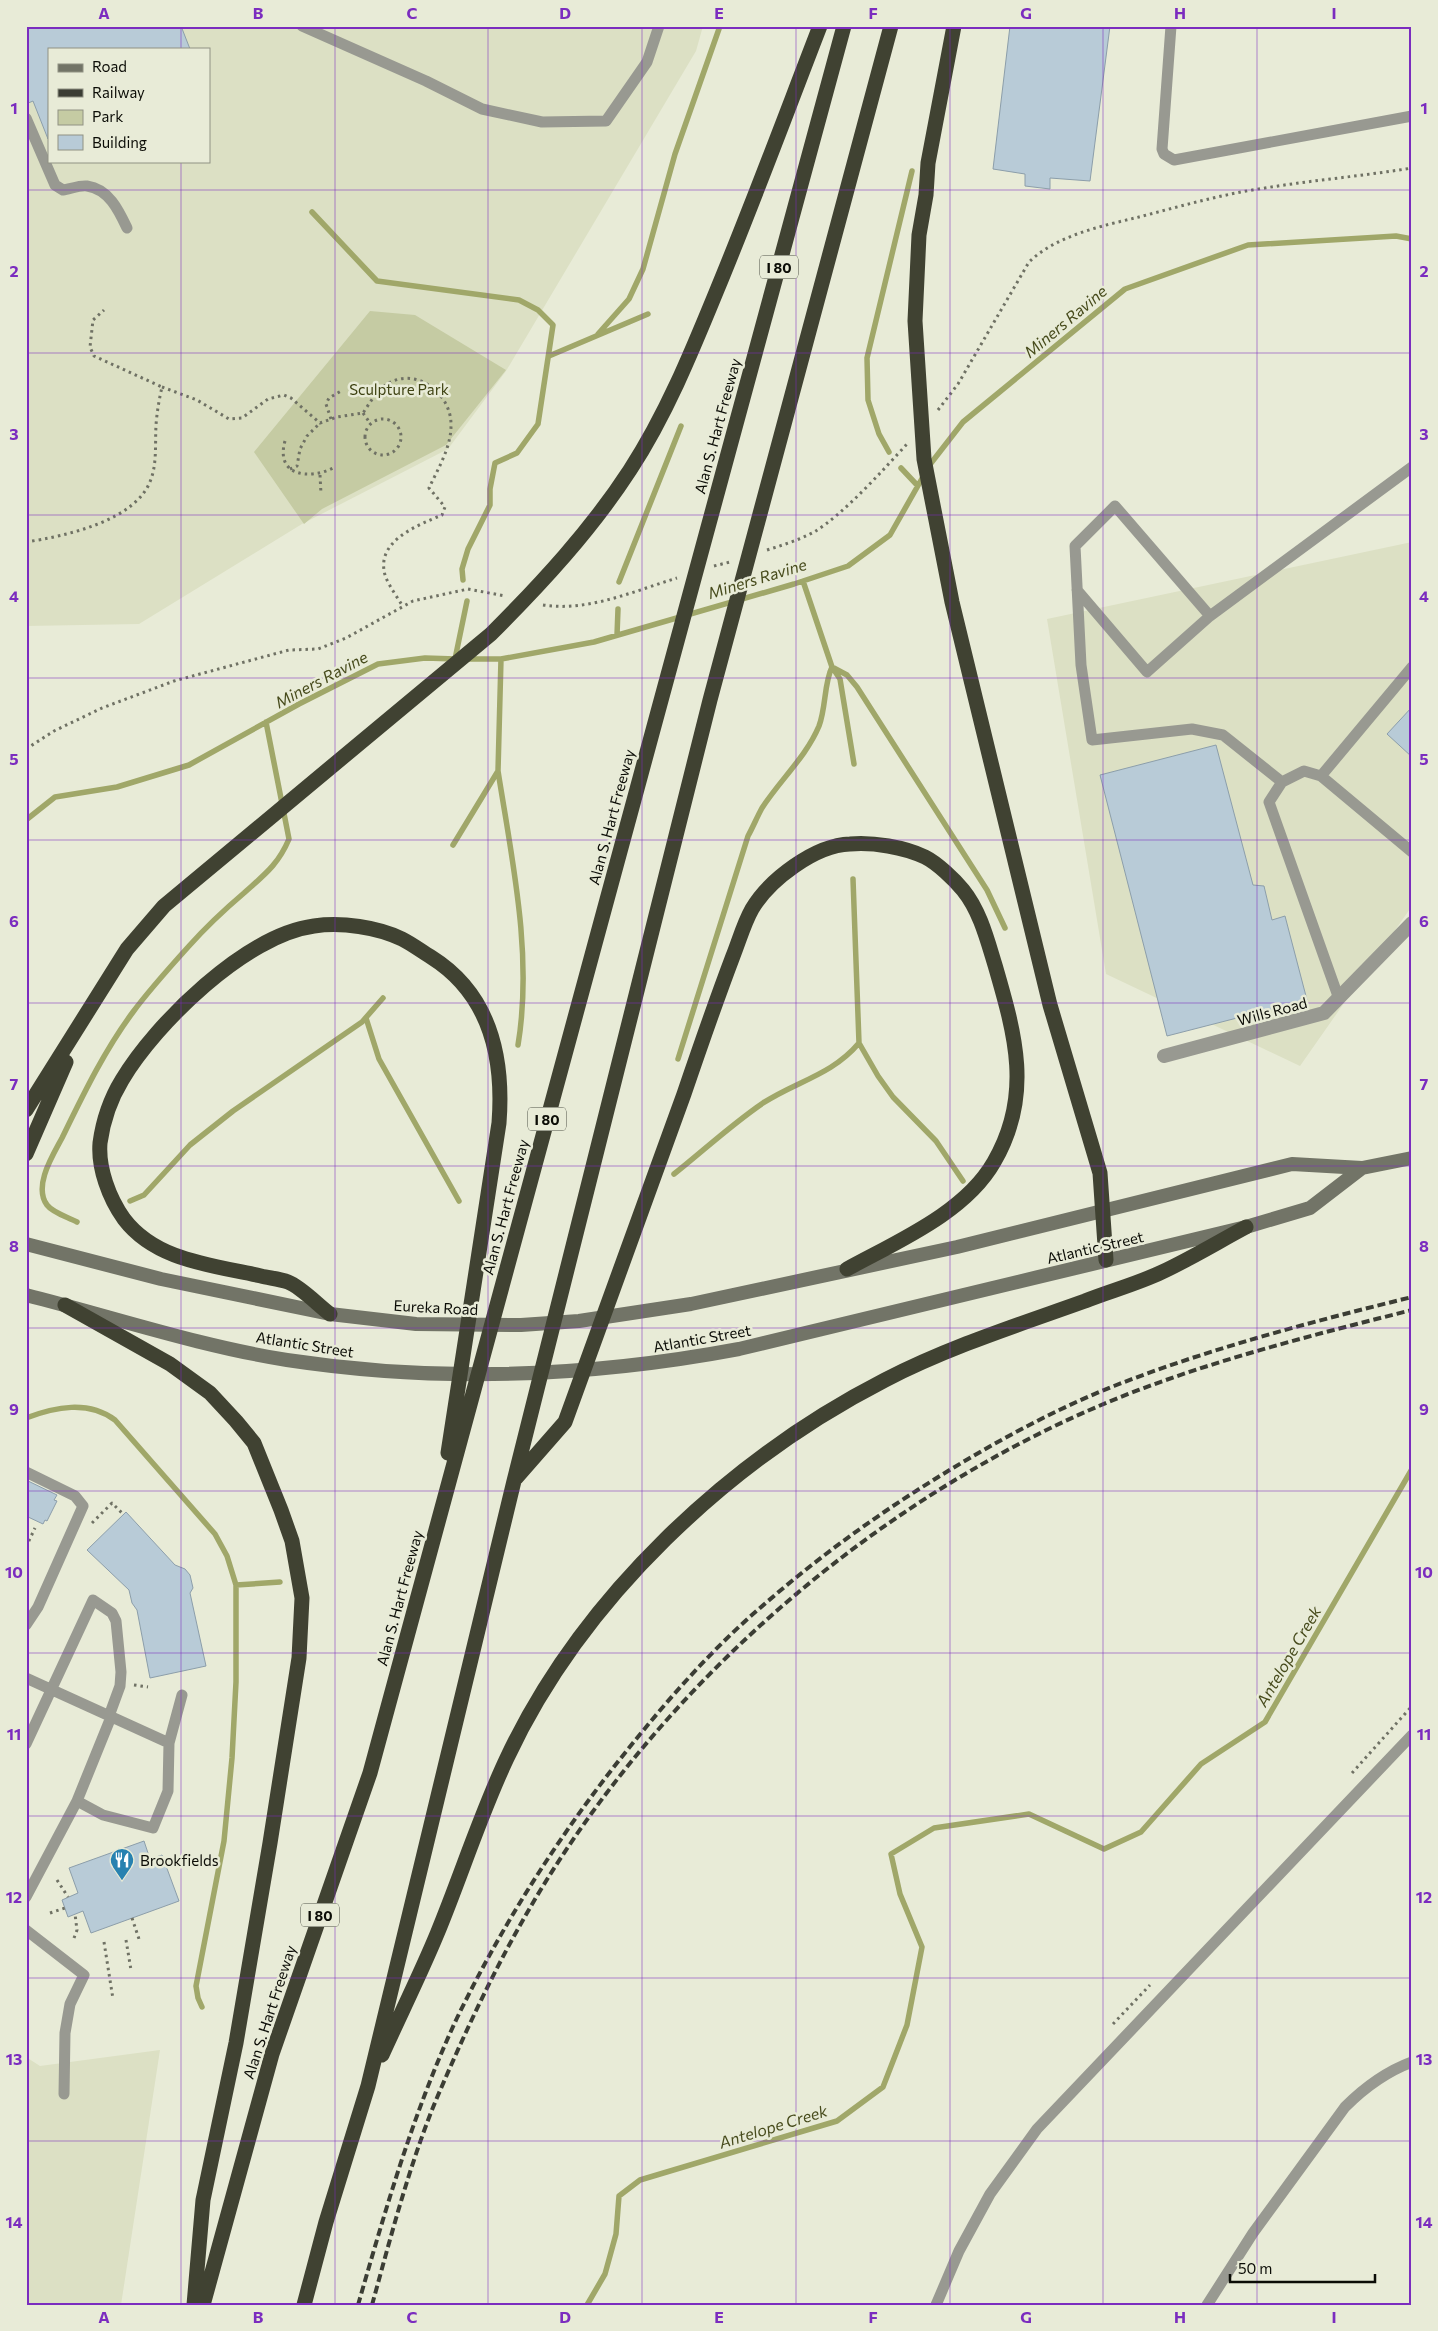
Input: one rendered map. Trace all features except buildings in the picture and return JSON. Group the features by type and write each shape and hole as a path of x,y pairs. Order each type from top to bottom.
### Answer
{"highway":[{"path":"26,1110 127,949 164,906 491,634 536,589 582,535 630,470 669,400 734,250 820,26"},
{"name":"Alan S. Hart Freeway","path":"203,2305 272,2054 370,1773 844,26"},
{"path":"304,2305 326,2222 368,2086 514,1481 710,700 891,26"},
{"path":"954,26 928,163 926,195 919,235 915,321 924,459 952,602 1050,1005 1100,1173 1106,1260"},
{"path":"514,1481 565,1422 716,1001 752,909 771,885 793,866 826,850 848,844 878,845 927,858 963,889 980,918 1009,1013 1017,1050 1018,1085 1014,1113 1006,1136 994,1163 978,1182 940,1217 847,1269"},
{"path":"330,1314 290,1282 170,1255 152,1244 125,1220 115,1204 106,1184 100,1146 109,1107 121,1080 140,1054 180,1009 214,977 241,956 262,943 313,926 334,925 379,931 403,939 444,965 463,984 479,1007 491,1032 499,1063 501,1092 499,1123 437,1526"},
{"path":"26,1154 87,1012"},
{"path":"368,2086 437,1935 507,1757 546,1686 591,1624 676,1528 728,1483 787,1439 846,1401 886,1379 986,1337 1160,1273 1246,1227"},
{"path":"65,1305 170,1364 210,1393 254,1442 292,1541 302,1598 299,1658 270,1843 236,2043 203,2200 194,2305"}],"main road":[{"name":"Atlantic Street","path":"847,1269 958,1247 1292,1164 1362,1168 1408,1159"},
{"name":"Atlantic Street","path":"26,1295 240,1350 286,1359 362,1369 433,1374 500,1375 602,1370 730,1351 1246,1227 1310,1208 1362,1168"},
{"name":"Eureka Road","path":"26,1244 161,1279 330,1314 416,1324 521,1325 579,1321 691,1304 847,1269"}],"street":[{"name":"Wills Road","path":"1164,1056 1324,1013 1412,923"}],"lane":[{"path":"302,26 426,80 482,109 542,122 606,122 647,62 659,26"},
{"path":"1171,26 1162,149 1164,154 1174,160 1412,116"},
{"path":"26,118 54,185 63,190 86,186 103,192 117,207 127,228"},
{"path":"1077,590 1146,672 1210,616 1412,466"},
{"path":"1210,616 1115,506 1075,546 1081,665 1092,740 1192,729 1223,735 1282,782"},
{"path":"1321,776 1412,667"},
{"path":"1338,999 1269,802 1282,782 1304,771 1321,776 1412,852"},
{"path":"26,1472 75,1496 83,1506 38,1607 26,1625"},
{"path":"26,1744 93,1600 112,1613 116,1621 121,1672 120,1686 77,1801 26,1897"},
{"path":"26,1678 168,1743"},
{"path":"77,1801 103,1815 153,1828 168,1791 168,1743 182,1695"},
{"path":"936,2305 959,2251 990,2194 1037,2129 1412,1735"},
{"path":"26,1930 84,1975 70,2004 66,2033 64,2094"},
{"path":"1207,2305 1253,2233 1345,2107 1363,2089 1391,2070 1412,2062"}],"path":[{"path":"104,310 93,320 90,347 94,356 162,388 197,400 229,420 248,415 268,399 284,396 291,398 320,423"},
{"path":"290,469 297,466 300,448 307,436 320,423 331,419 363,414 387,384 402,378 429,384 443,398 452,426 449,440 429,488 445,507 442,515 408,530 386,550 383,565 386,579 402,605"},
{"path":"26,542 83,528 115,517 140,499 152,478 158,406 162,388"},
{"path":"331,419 326,404 329,398 341,390"},
{"path":"363,414 370,423"},
{"path":"381,418 393,420 401,430 399,447 389,454 377,454 372,451 365,441 365,434 370,423 381,418"},
{"path":"285,441 283,458 290,469 300,474 320,475 333,468"},
{"path":"320,475 321,494"},
{"path":"89,1529 112,1504 124,1515"},
{"path":"26,1547 35,1528"},
{"path":"57,1880 68,1897"},
{"path":"50,1913 65,1908"},
{"path":"74,1938 77,1930 75,1914"},
{"path":"132,1918 139,1939"},
{"path":"126,1940 131,1970"},
{"path":"104,1942 113,1998"}],"shaded area":[{"path":"26,26 703,26 696,51 506,371 448,449 302,524 139,624 26,626"},
{"path":"1412,542 1412,906 1300,1066 1106,974 1047,619"},
{"path":"160,2050 121,2305 26,2305 26,2057 40,2066"}],"green space":[{"name":"Sculpture Park","path":"370,311 415,315 506,370 446,445 322,509 304,524 254,452"}],"waterway":[{"path":"598,334 629,299 643,269 675,154 720,26"},
{"path":"889,452 879,434 868,400 867,358 912,171"},
{"path":"312,212 377,281 519,300 538,310 553,325 538,424 517,453 495,463 490,489 490,505 468,549 462,569 463,580"},
{"name":"Miners Ravine","path":"928,467 963,422 1125,289 1248,245 1396,236 1412,239"},
{"path":"549,356 648,314"},
{"path":"619,582 681,426"},
{"path":"901,468 917,485"},
{"name":"Miners Ravine","path":"466,659 501,659 594,642 794,584 848,566 890,535 924,475"},
{"path":"803,581 832,667 840,679 854,764"},
{"path":"455,659 467,601"},
{"path":"617,635 618,609"},
{"name":"Miners Ravine","path":"26,820 55,797 117,787 189,765 299,704 378,664 425,658 456,659"},
{"path":"453,845 498,771 501,659"},
{"path":"678,1059 748,836 762,808 814,737 821,719 829,673 832,667 847,675 857,687 987,890 1005,928"},
{"path":"77,1222 57,1213 47,1205 43,1197 43,1180 50,1162 95,1074 122,1027 153,987 209,925 270,869 289,839 266,722"},
{"path":"498,771 519,908 522,942 522,1011 518,1045"},
{"path":"674,1174 751,1111 776,1095 826,1070 849,1054 859,1043 853,879"},
{"path":"130,1201 144,1195 190,1145 233,1111 362,1022 383,998"},
{"path":"366,1018 379,1059 459,1201"},
{"path":"859,1043 878,1076 893,1097 936,1141 963,1181"},
{"path":"26,1418 48,1411 71,1407 94,1410 115,1420 215,1534 227,1556 236,1585 236,1682 232,1758 224,1841 196,1986 202,2007"},
{"name":"Antelope Creek","path":"587,2305 605,2274 616,2234 619,2196 640,2180 837,2121 883,2087 907,2025 922,1947 900,1894 891,1854 934,1828 1029,1814 1104,1849 1141,1832 1201,1764 1265,1722 1412,1469"},
{"path":"236,1585 280,1582"}],"railway":[{"path":"358,2305 390,2196 427,2088 457,2018 497,1942 541,1869 589,1799 670,1699 728,1637 805,1571 875,1518 968,1459 1050,1415 1114,1386 1187,1360 1299,1326 1412,1297"},
{"path":"372,2305 401,2201 426,2125 466,2032 523,1920 576,1836 636,1756 704,1680 777,1610 857,1546 940,1489 1028,1439 1118,1398 1154,1384 1227,1360 1412,1310"}],"place":[{"name":"Brookfields","path":"122,1881"}]}
